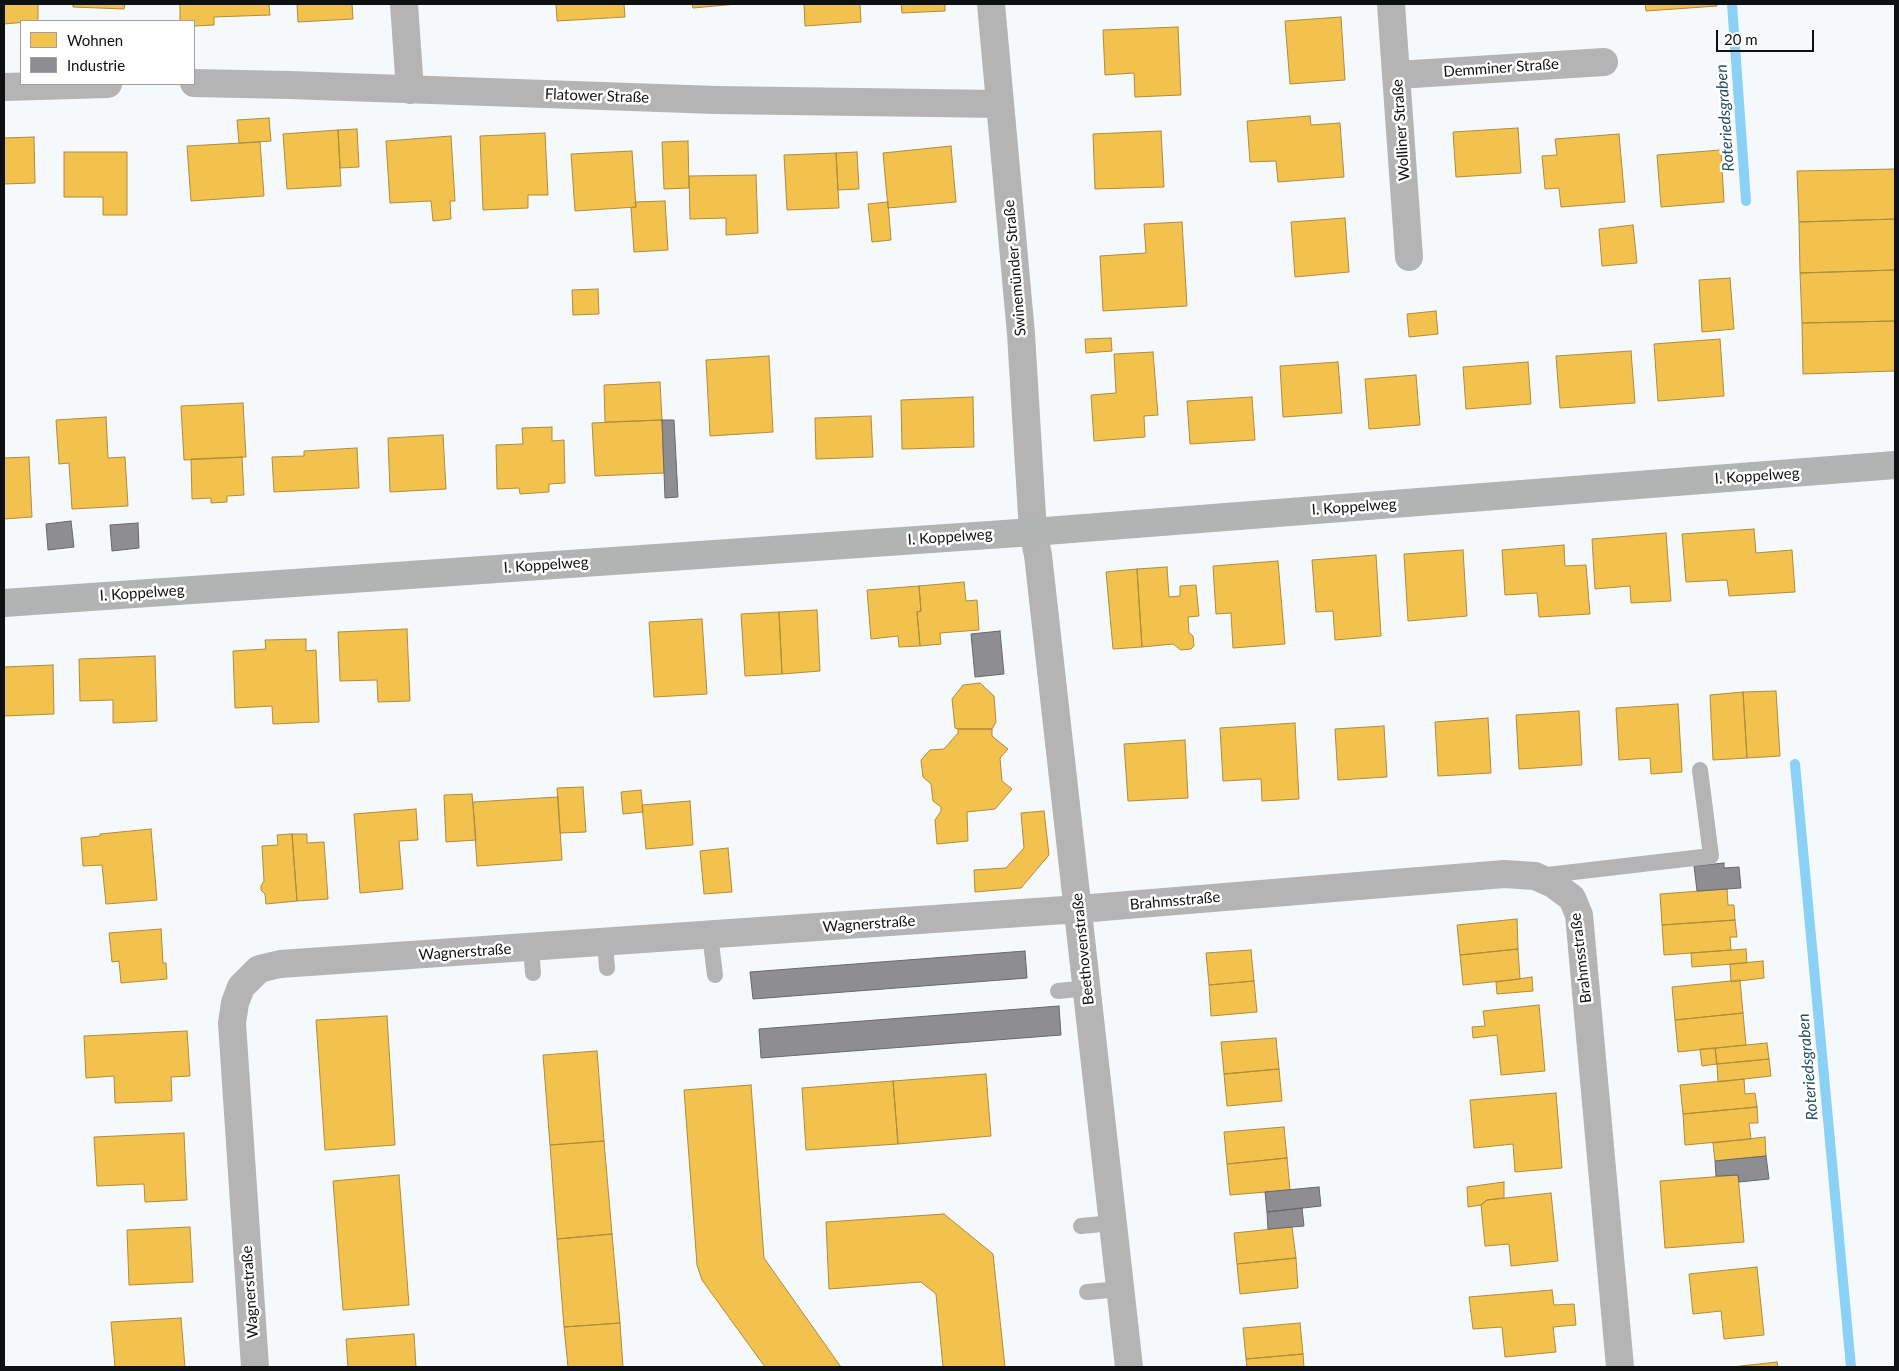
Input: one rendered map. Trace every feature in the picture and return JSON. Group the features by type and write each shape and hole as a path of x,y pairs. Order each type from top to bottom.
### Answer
{"street":[{"path":"404,4 410,90"},
{"name":"Swinemünder Straße","path":"992,4 1021,334 1033,532"},
{"name":"Wolliner Straße","path":"1391,4 1409,257"},
{"name":"Demminer Straße","path":"1397,75 1604,62"},
{"name":"Flatower Straße","path":"195,83 716,100 1000,104"},
{"path":"4,87 73,85"},
{"name":"I. Koppelweg","path":"4,603 1033,532 1895,465"},
{"name":"Beethovenstraße","path":"1033,532 1040,565 1129,1367"},
{"name":"Brahmsstraße","path":"1079,909 1504,874 1535,876 1553,884 1572,898 1579,915 1620,1367"},
{"name":"Wagnerstraße","path":"255,1367 232,1022 235,1003 241,987 259,969 280,964 532,960 606,955 710,935 1079,909"}],"lane":[{"path":"1535,876 1711,856 1700,770"},
{"path":"710,935 714,974"},
{"path":"1058,991 1088,988"},
{"path":"1081,1226 1113,1223"},
{"path":"1087,1292 1121,1290"}],"building: Wohnen":[{"path":"4,4 38,4 38,20 20,20 20,23 4,24"},
{"path":"73,4 125,4 124,9 73,7"},
{"path":"180,4 269,4 270,15 214,17 214,25 195,26 195,20 180,20"},
{"path":"297,4 352,4 353,19 298,22"},
{"path":"556,4 624,4 625,17 557,21"},
{"path":"692,4 737,4 693,8"},
{"path":"804,4 860,4 861,22 805,26"},
{"path":"901,4 945,4 945,11 902,13"},
{"path":"1645,4 1717,4 1717,6 1646,11"},
{"path":"1341,17 1345,80 1290,84 1285,21"},
{"path":"1178,27 1181,95 1135,97 1134,73 1105,75 1103,30"},
{"path":"1310,116 1311,125 1340,123 1344,177 1278,182 1276,161 1250,162 1247,121"},
{"path":"269,118 271,141 239,143 237,120"},
{"path":"1518,128 1521,173 1456,177 1453,132"},
{"path":"357,129 359,167 340,168 338,130"},
{"path":"338,130 341,186 287,189 283,134"},
{"path":"1161,131 1164,187 1095,189 1093,134"},
{"path":"545,133 548,195 528,195 528,208 483,210 480,136"},
{"path":"1619,134 1625,202 1561,207 1559,188 1545,189 1542,156 1557,155 1555,139"},
{"path":"451,136 455,201 450,201 451,219 433,221 431,201 390,203 386,141"},
{"path":"34,137 35,183 4,184 4,138"},
{"path":"688,141 689,188 664,189 662,142"},
{"path":"260,142 264,196 191,201 187,146"},
{"path":"951,146 956,202 888,208 883,153"},
{"path":"1721,150 1724,202 1661,207 1657,155"},
{"path":"632,151 636,207 575,211 571,154"},
{"path":"64,152 127,152 127,215 103,215 103,197 64,197"},
{"path":"857,152 859,189 838,190 836,153"},
{"path":"836,153 839,208 787,210 784,155"},
{"path":"1895,169 1895,219 1799,222 1797,171"},
{"path":"756,175 758,233 726,235 726,218 690,219 689,176"},
{"path":"665,201 668,250 634,252 631,208 636,207 635,202"},
{"path":"888,202 891,240 872,242 868,204"},
{"path":"1345,218 1349,272 1295,277 1291,222"},
{"path":"1895,219 1895,270 1800,273 1799,222"},
{"path":"1182,222 1187,306 1103,311 1100,256 1146,253 1144,224"},
{"path":"1633,225 1637,263 1602,266 1599,229"},
{"path":"1895,270 1895,321 1802,323 1800,273"},
{"path":"1730,278 1734,329 1702,332 1699,280"},
{"path":"598,289 599,314 573,315 572,290"},
{"path":"1436,311 1438,334 1409,337 1407,314"},
{"path":"1895,321 1895,371 1803,374 1802,323"},
{"path":"1111,338 1112,351 1086,353 1085,339"},
{"path":"1720,339 1724,396 1658,401 1654,344"},
{"path":"1631,351 1635,403 1560,408 1556,356"},
{"path":"1153,352 1158,415 1144,416 1145,437 1094,441 1091,395 1116,393 1114,354"},
{"path":"769,356 773,432 710,436 706,360"},
{"path":"1338,362 1342,413 1283,417 1280,366"},
{"path":"1528,362 1531,404 1466,409 1463,367"},
{"path":"1416,375 1420,425 1369,429 1365,379"},
{"path":"660,382 662,420 605,422 604,385"},
{"path":"973,397 974,447 902,449 901,400"},
{"path":"1252,397 1255,440 1190,444 1187,401"},
{"path":"243,403 246,457 184,460 181,406"},
{"path":"871,416 873,457 816,459 815,418"},
{"path":"106,417 108,458 125,457 128,506 72,509 69,463 59,464 56,420"},
{"path":"662,420 664,473 595,476 592,423"},
{"path":"552,427 552,441 564,440 565,483 549,484 549,492 520,494 519,488 497,489 496,445 523,444 522,428"},
{"path":"443,435 446,489 390,492 388,438"},
{"path":"357,448 359,488 274,492 272,457 304,456 304,451"},
{"path":"29,457 32,517 4,519 4,458"},
{"path":"242,457 244,495 227,496 227,502 211,503 211,498 192,499 191,459"},
{"path":"1754,529 1756,553 1792,550 1795,592 1729,596 1727,580 1686,582 1682,534"},
{"path":"1666,533 1671,601 1631,603 1630,586 1595,589 1592,539"},
{"path":"1564,545 1565,566 1586,565 1590,614 1539,617 1537,593 1505,595 1502,550"},
{"path":"1463,550 1467,616 1408,621 1404,554"},
{"path":"1376,555 1381,636 1335,640 1333,611 1316,612 1312,560"},
{"path":"1278,561 1285,644 1233,648 1231,613 1216,614 1213,566"},
{"path":"1167,567 1169,597 1180,596 1180,586 1196,585 1199,616 1188,617 1189,633 1193,636 1194,646 1191,649 1181,650 1173,644 1142,647 1137,569"},
{"path":"1137,569 1142,647 1113,649 1106,572"},
{"path":"964,582 966,601 977,600 979,630 940,633 941,644 920,646 917,612 921,611 919,586"},
{"path":"919,586 921,611 917,612 920,646 899,647 898,636 871,639 867,590"},
{"path":"817,610 820,671 782,674 779,612"},
{"path":"779,612 782,674 745,676 741,614"},
{"path":"702,619 707,694 654,697 649,622"},
{"path":"407,629 410,701 378,702 377,680 340,681 338,632"},
{"path":"306,639 306,651 316,650 319,722 273,724 272,706 235,708 233,651 266,649 265,640"},
{"path":"155,656 157,721 113,723 113,700 80,701 79,659"},
{"path":"53,665 54,714 4,716 4,667"},
{"path":"980,683 994,696 996,722 992,729 955,728 952,699 963,685"},
{"path":"1776,691 1780,756 1747,758 1743,692"},
{"path":"1743,692 1747,758 1713,760 1710,695"},
{"path":"1678,704 1682,772 1651,774 1650,758 1619,760 1616,708"},
{"path":"1579,711 1582,765 1519,769 1516,715"},
{"path":"1488,718 1491,773 1438,776 1435,722"},
{"path":"1295,723 1299,799 1262,801 1261,779 1223,781 1220,728"},
{"path":"1384,726 1387,777 1338,780 1335,729"},
{"path":"958,729 992,729 992,736 1008,749 1000,758 1002,781 1012,789 995,809 967,812 968,841 937,844 935,820 941,811 941,807 933,801 931,784 923,777 921,760 930,750 944,749 958,733"},
{"path":"1185,740 1188,798 1128,801 1124,744"},
{"path":"583,787 586,832 560,833 557,788"},
{"path":"641,790 643,812 623,814 621,792"},
{"path":"472,794 476,840 446,842 444,795"},
{"path":"558,797 562,860 477,866 473,802"},
{"path":"690,801 693,845 646,849 642,805"},
{"path":"416,809 418,840 399,841 403,889 360,893 354,814"},
{"path":"1044,811 1049,855 1021,888 975,892 974,870 1006,868 1024,848 1021,813"},
{"path":"151,829 157,900 106,904 102,865 83,866 81,838 100,836 100,834"},
{"path":"292,834 307,834 307,843 324,842 328,899 297,901"},
{"path":"292,834 297,901 266,904 265,894 261,890 264,881 262,846 278,845 277,835"},
{"path":"728,848 732,892 704,894 700,851"},
{"path":"1727,889 1728,905 1734,905 1735,920 1662,925 1660,894"},
{"path":"1517,919 1518,949 1460,955 1457,925"},
{"path":"1735,920 1737,937 1730,937 1731,950 1664,955 1662,925"},
{"path":"161,929 163,963 166,963 167,979 121,983 119,961 112,962 109,933"},
{"path":"1518,949 1520,979 1463,985 1460,955"},
{"path":"1746,949 1747,963 1692,967 1691,953"},
{"path":"1251,950 1254,981 1209,985 1206,953"},
{"path":"1763,961 1764,978 1731,982 1730,964"},
{"path":"1532,977 1533,991 1497,994 1496,982"},
{"path":"1740,980 1743,1013 1675,1020 1672,987"},
{"path":"1254,981 1257,1012 1211,1016 1209,985"},
{"path":"1539,1005 1545,1071 1501,1075 1497,1035 1473,1038 1472,1027 1485,1026 1483,1011"},
{"path":"1743,1013 1746,1045 1678,1052 1675,1020"},
{"path":"387,1016 395,1145 325,1150 316,1020"},
{"path":"187,1031 190,1076 171,1077 172,1101 115,1103 114,1076 86,1078 84,1036"},
{"path":"1276,1038 1279,1069 1224,1074 1221,1042"},
{"path":"1767,1043 1769,1059 1717,1064 1715,1048"},
{"path":"1715,1048 1717,1064 1702,1066 1700,1049"},
{"path":"597,1051 604,1141 550,1145 543,1055"},
{"path":"1769,1059 1771,1076 1718,1082 1717,1064"},
{"path":"1279,1069 1282,1101 1227,1106 1224,1074"},
{"path":"986,1074 991,1136 898,1144 893,1081"},
{"path":"1744,1079 1745,1094 1755,1093 1757,1107 1683,1114 1680,1085"},
{"path":"893,1081 898,1144 806,1150 802,1088"},
{"path":"751,1085 764,1258 841,1367 765,1367 702,1280 697,1265 684,1090"},
{"path":"1556,1093 1562,1168 1515,1172 1513,1144 1474,1148 1470,1100"},
{"path":"1757,1107 1758,1123 1749,1123 1751,1139 1685,1145 1683,1114"},
{"path":"1284,1127 1287,1158 1227,1164 1224,1132"},
{"path":"184,1133 187,1200 145,1202 144,1184 97,1186 94,1137"},
{"path":"1765,1137 1766,1156 1715,1161 1713,1143"},
{"path":"604,1141 612,1234 557,1239 550,1145"},
{"path":"1287,1158 1290,1190 1230,1195 1227,1164"},
{"path":"399,1175 409,1305 343,1310 333,1181"},
{"path":"1738,1175 1744,1242 1665,1248 1660,1181"},
{"path":"1504,1182 1504,1198 1487,1200 1481,1205 1468,1207 1467,1187"},
{"path":"1551,1193 1558,1261 1511,1266 1509,1244 1485,1246 1481,1205 1487,1200"},
{"path":"944,1214 993,1254 1005,1367 943,1367 936,1294 921,1282 829,1289 826,1222"},
{"path":"190,1227 193,1282 129,1285 127,1230"},
{"path":"1292,1227 1296,1258 1237,1264 1234,1233"},
{"path":"612,1234 620,1323 564,1327 557,1239"},
{"path":"1296,1258 1298,1288 1240,1294 1237,1264"},
{"path":"1757,1267 1764,1335 1724,1339 1721,1311 1693,1314 1689,1274"},
{"path":"1552,1290 1554,1305 1574,1304 1576,1325 1553,1327 1556,1352 1505,1357 1502,1327 1473,1329 1469,1297"},
{"path":"181,1318 185,1367 115,1367 111,1322"},
{"path":"620,1323 623,1367 568,1367 564,1327"},
{"path":"1300,1323 1303,1354 1246,1359 1243,1328"},
{"path":"414,1334 416,1367 348,1367 346,1339"},
{"path":"1303,1354 1304,1367 1247,1367 1246,1359"},
{"path":"1777,1362 1778,1367 1732,1367"}],"building: Industrie":[{"path":"662,420 674,420 678,497 665,498"},
{"path":"71,521 74,547 48,550 46,524"},
{"path":"138,523 139,548 112,551 110,525"},
{"path":"1000,631 1004,674 975,677 971,634"},
{"path":"1724,863 1724,868 1739,867 1741,888 1697,891 1694,866"},
{"path":"1025,951 1027,978 753,999 750,972"},
{"path":"1059,1006 1061,1035 761,1058 759,1029"},
{"path":"1766,1156 1769,1179 1739,1182 1738,1175 1716,1176 1715,1161"},
{"path":"1319,1187 1321,1206 1267,1212 1265,1192"},
{"path":"1302,1208 1304,1226 1268,1229 1267,1212"}],"waterway":[{"name":"Roteriedsgraben","path":"1732,4 1746,201"},
{"name":"Roteriedsgraben","path":"1795,764 1851,1367"}]}
